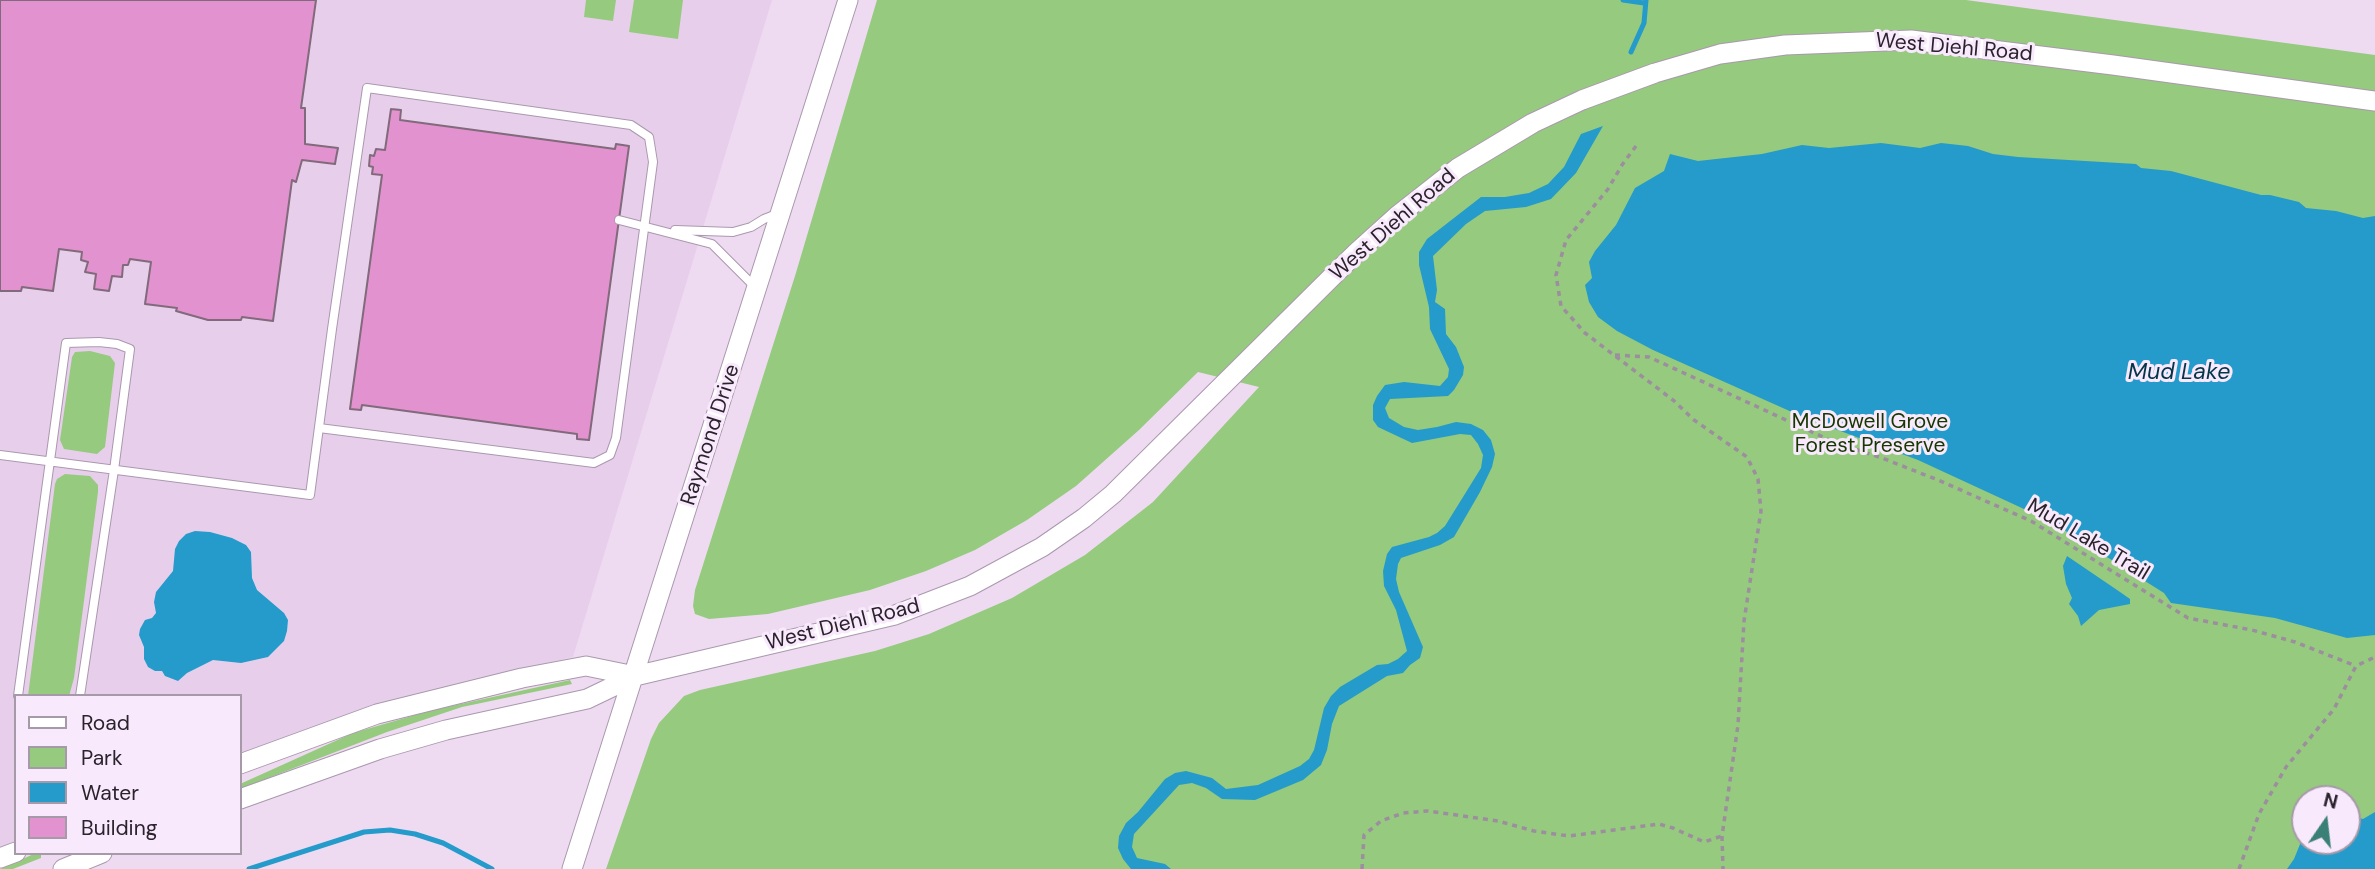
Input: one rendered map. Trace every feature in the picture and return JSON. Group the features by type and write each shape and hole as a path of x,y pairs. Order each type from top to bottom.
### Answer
{"street":[{"name":"Raymond Drive","path":"572,869 848,0"},
{"name":"West Diehl Road","path":"242,798 357,757 446,730 587,699 635,676 895,615 970,586 1019,562 1084,518 1113,494 1357,252 1397,216 1458,168 1533,123 1582,100 1655,73 1720,54 1785,45 1911,40 2088,61 2375,101"},
{"name":"West Diehl Road","path":"242,763 377,714 510,681 586,666 635,676"},
{"path":"63,869 84,861"}],"lane":[{"path":"0,455 310,495 319,428 368,88 631,125 649,137 653,162 616,439 610,455 594,463 319,428"},
{"path":"658,228 733,232 751,228 782,212"},
{"path":"619,220 712,244 757,289"},
{"path":"18,694 66,343 99,342 130,349 80,694"}],"path":[{"path":"1636,146 1608,189 1566,240 1556,275 1561,306 1585,333 1673,400 1694,420 1747,457 1758,479 1761,512 1744,621 1738,725 1722,836 1723,869"},
{"name":"Mud Lake Trail","path":"1612,355 1649,357 1836,443 1938,480 2031,521 2188,618 2252,630 2295,642 2356,666"},
{"path":"2239,869 2259,814 2286,766 2334,709 2356,666 2375,657"},
{"path":"1362,869 1364,835 1381,821 1403,813 1428,811 1498,821 1534,831 1569,836 1658,824 1704,842 1722,836"}],"shaded area":[{"path":"0,0 772,0 573,657 397,699 242,755 242,694 14,694 14,845 0,850"}],"green space":[{"path":"586,0 616,0 613,21 584,17"},
{"path":"634,0 683,0 678,39 629,32"},
{"name":"McDowell Grove Forest Preserve","path":"877,0 1966,0 2375,55 2375,869 606,869 651,739 659,723 684,696 700,690 875,651 929,634 1012,598 1085,555 1153,502 1259,387 1198,372 1076,486 1027,520 975,550 926,571 870,590 768,614 709,619 695,614 695,590 795,276"},
{"path":"90,351 110,356 115,363 105,447 97,454 64,449 60,440 72,357 75,352"},
{"path":"65,474 90,476 98,485 74,678 70,694 28,694 55,484 57,479"},
{"path":"570,680 572,684 462,707 387,732 242,788 242,783 353,733 429,711"},
{"path":"32,855 41,855 41,858 13,869 0,869"}],"water":[{"path":"1603,126 1576,173 1551,199 1526,207 1485,211 1466,224 1433,256 1437,290 1435,302 1445,309 1446,334 1456,347 1464,367 1463,375 1448,396 1390,399 1385,408 1389,418 1404,427 1418,430 1456,422 1471,424 1483,430 1491,440 1495,454 1480,492 1454,537 1440,545 1401,558 1398,564 1396,579 1399,592 1423,647 1420,658 1403,673 1387,676 1339,706 1321,765 1303,780 1255,800 1222,799 1206,788 1192,783 1179,785 1134,834 1132,847 1137,858 1165,864 1171,869 1131,869 1118,848 1119,836 1126,823 1165,779 1186,771 1212,778 1226,789 1258,785 1300,766 1309,759 1314,750 1324,708 1331,696 1340,687 1377,665 1388,664 1407,651 1396,610 1384,586 1383,571 1387,554 1392,547 1429,537 1445,526 1481,468 1483,455 1471,435 1460,434 1412,443 1378,427 1373,420 1373,405 1385,385 1404,382 1440,386 1448,377 1449,369 1430,329 1429,307 1419,265 1419,252 1427,239 1481,197 1529,193 1548,184 1564,167 1581,134"},
{"name":"Mud Lake","path":"1881,143 1920,148 1941,143 2018,157 2136,164 2141,168 2171,171 2261,195 2299,202 2306,208 2336,211 2363,218 2375,216 2375,635 2347,638 2275,618 2171,603 2164,593 2053,523 1918,460 1803,417 1653,350 1617,331 1598,317 1589,302 1585,285 1592,278 1589,262 1595,251 1616,225 1635,188 1664,171 1670,154 1698,161 1762,154 1802,145 1829,148"},
{"path":"195,531 232,538 246,545 251,552 252,578 257,590 284,613 288,620 287,631 284,641 268,657 241,663 213,660 187,673 178,681 165,676 162,671 148,667 139,635 145,620 156,613 156,592 173,571 175,549 179,541 186,534"},
{"path":"2067,556 2130,599 2130,604 2099,610 2081,626 2078,616 2069,604 2072,598 2063,566"},
{"path":"2375,812 2375,869 2287,869 2296,855 2361,855 2363,819"}],"building":[{"path":"0,0 316,0 301,108 305,108 305,144 338,148 335,164 302,160 296,182 292,180 273,321 242,317 241,320 208,320 176,311 177,308 145,304 151,262 130,259 128,265 123,265 122,277 112,276 109,291 94,289 96,274 85,272 88,262 81,260 82,252 59,249 53,291 22,287 21,291 0,291"},
{"path":"391,109 401,110 400,120 615,149 616,144 629,146 589,440 577,439 577,434 362,405 361,410 350,409 382,175 372,174 373,167 369,166 370,155 374,156 376,149 385,150"}],"waterway":[{"path":"1623,0 1644,3"},
{"path":"1631,52 1644,23 1646,0"},
{"path":"249,869 364,832 390,830 443,843 492,869"}]}
